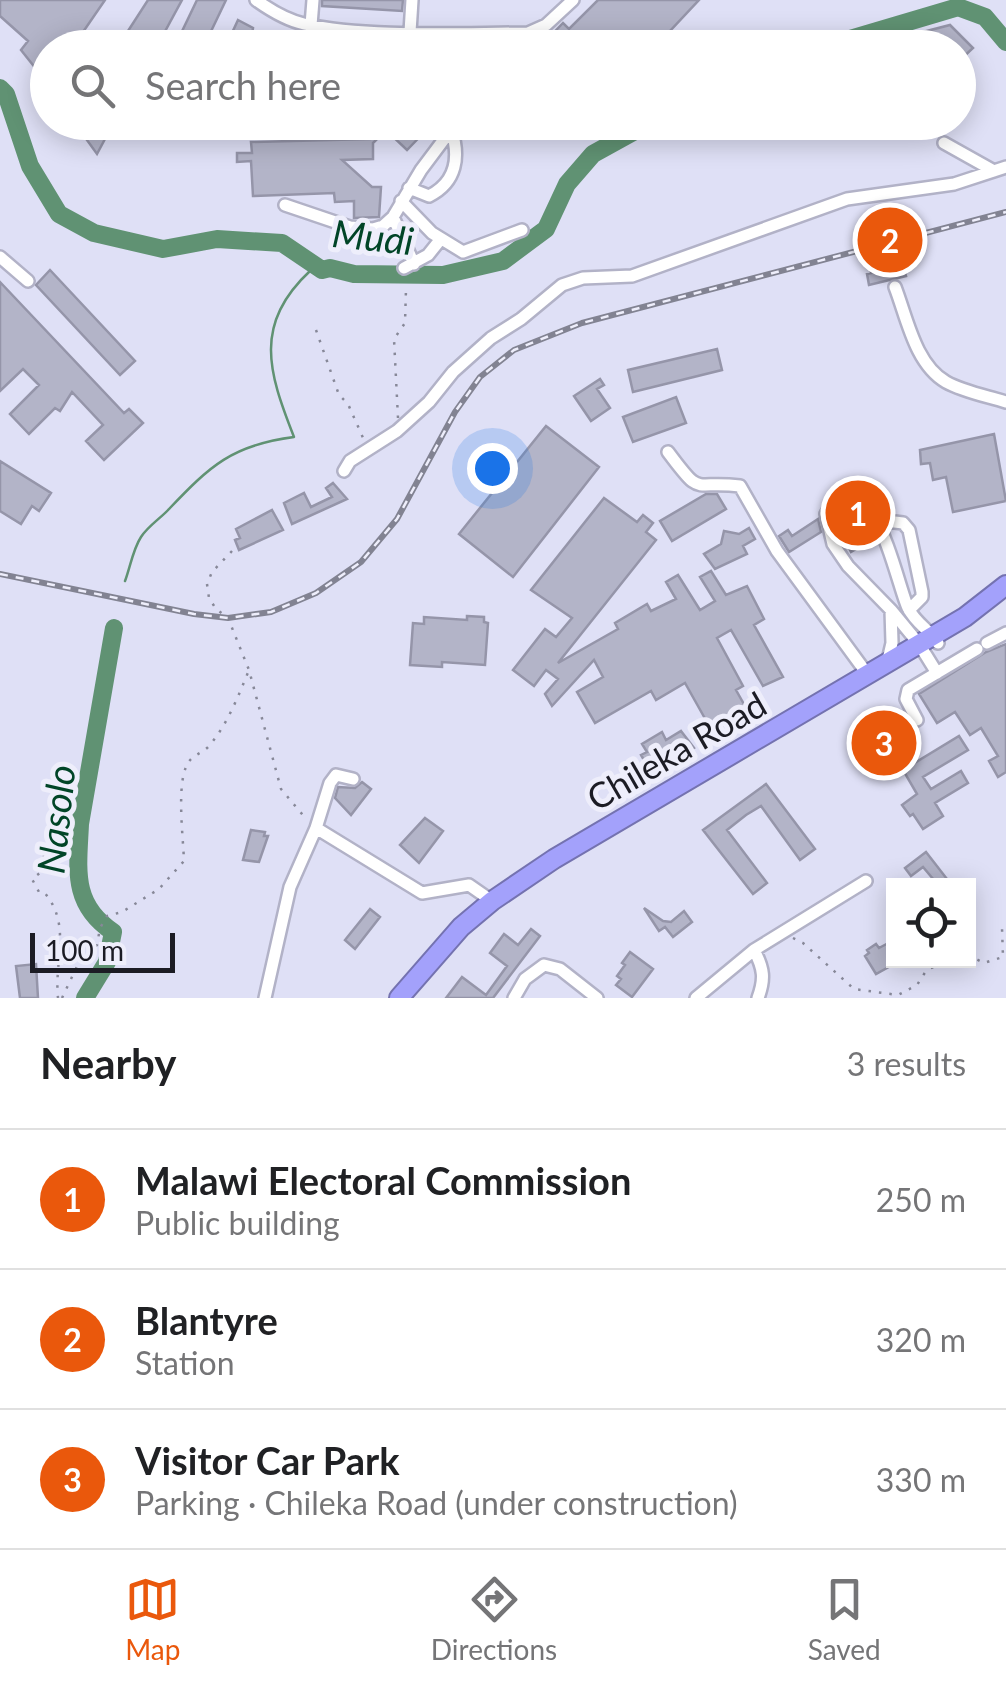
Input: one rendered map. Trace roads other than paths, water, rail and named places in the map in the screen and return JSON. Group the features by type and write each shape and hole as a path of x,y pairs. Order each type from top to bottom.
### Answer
{"highway":[{"name":"Chileka Road","path":"399,998 461,928 554,858 868,674 929,644 1006,584"},
{"path":"411,998 450,950 496,907 554,868 1006,597"}],"street":[{"path":"256,0 288,20 311,26 377,30"},
{"path":"311,26 313,0"},
{"path":"410,30 412,0"},
{"path":"537,30 573,0"},
{"path":"285,205 350,227 373,230 393,217 444,140"},
{"path":"409,188 428,196 437,192 455,170 456,140"},
{"path":"944,143 1000,169"},
{"path":"344,471 350,460 397,431 491,338 521,320 562,285 583,278 632,276 847,199 954,184 1000,169"},
{"path":"401,202 440,240 462,252 522,230"},
{"path":"393,217 409,266 428,255 440,240"},
{"path":"0,258 28,281"},
{"path":"896,287 920,354 934,371 946,382 1006,402"},
{"path":"668,452 690,482 702,487 740,486 777,551 868,674"},
{"path":"929,644 840,555 833,544 826,514 832,504 854,496 878,520 908,610 929,644 937,673"},
{"path":"878,520 903,523 909,530 922,597 908,610"},
{"path":"887,664 892,643 891,610"},
{"path":"917,720 906,694 1006,633"},
{"path":"265,998 290,887 333,778 342,774 353,779"},
{"path":"316,828 422,893 468,885 492,901"},
{"path":"696,998 754,950 866,881"},
{"path":"754,950 764,981 758,998"},
{"path":"514,998 525,980 544,965 560,970 597,998"}],"waterway":[{"name":"Mudi","path":"881,30 958,7 985,17 1006,42"},
{"name":"Mudi","path":"0,88 6,94 30,166 59,214 94,233 163,249 217,239 282,243 322,270 354,274 443,275 503,261 546,229 567,184 593,154 618,140"},
{"path":"125,581 144,533 210,469 238,452 294,437 273,369 273,329 280,310 311,270 338,270 372,278 412,278 462,272 510,259 542,238 567,177 575,166 610,140"},
{"name":"Nasolo","path":"85,998 107,962 113,932 99,921 84,897 78,856 80,824 114,628"}],"railway":[{"path":"0,574 194,614 228,618 271,612 316,593 361,562 397,519 455,412 480,377 514,350 582,323 1006,212"}],"place":[{"name":"Blantyre","path":"890,240"},
{"name":"Malawi Electoral Commission","path":"858,513"},
{"name":"Visitor Car Park","path":"884,743"}]}
